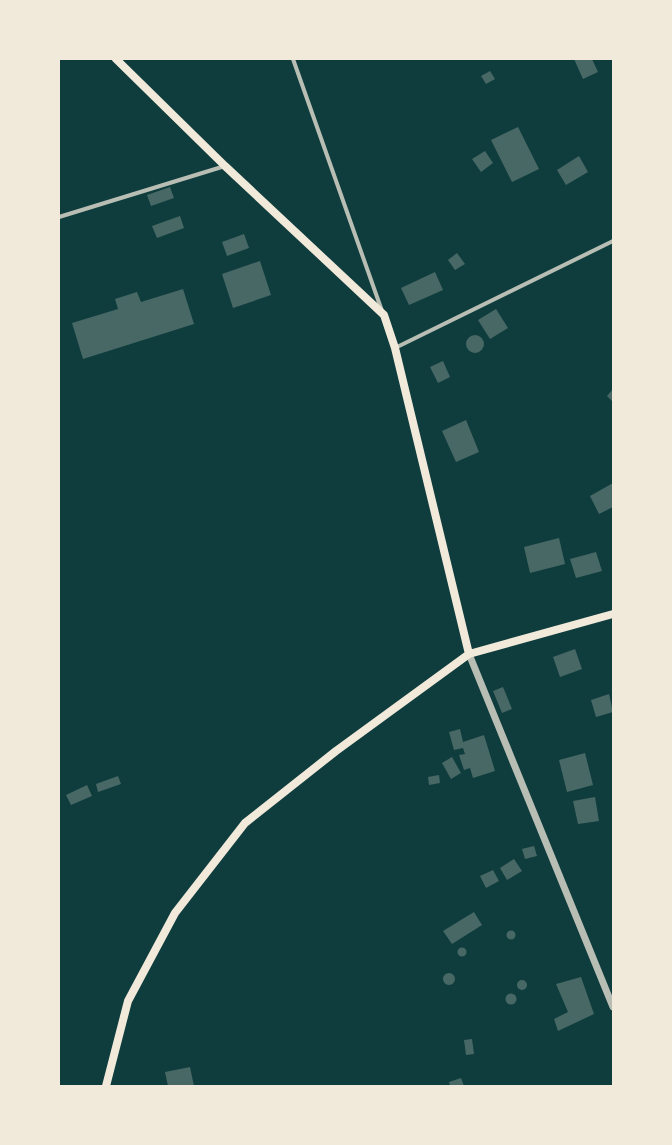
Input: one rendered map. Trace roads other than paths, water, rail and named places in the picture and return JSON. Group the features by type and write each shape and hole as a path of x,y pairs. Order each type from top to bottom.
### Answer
{"main road":[{"path":"116,59 225,166 384,315 394,348 469,654"},
{"path":"106,1086 128,1001 174,913 245,823 336,751 469,654 613,614"}],"street":[{"path":"293,59 384,315"},
{"path":"59,217 225,166"},
{"path":"394,348 613,241"},
{"path":"469,654 613,1008"}]}
